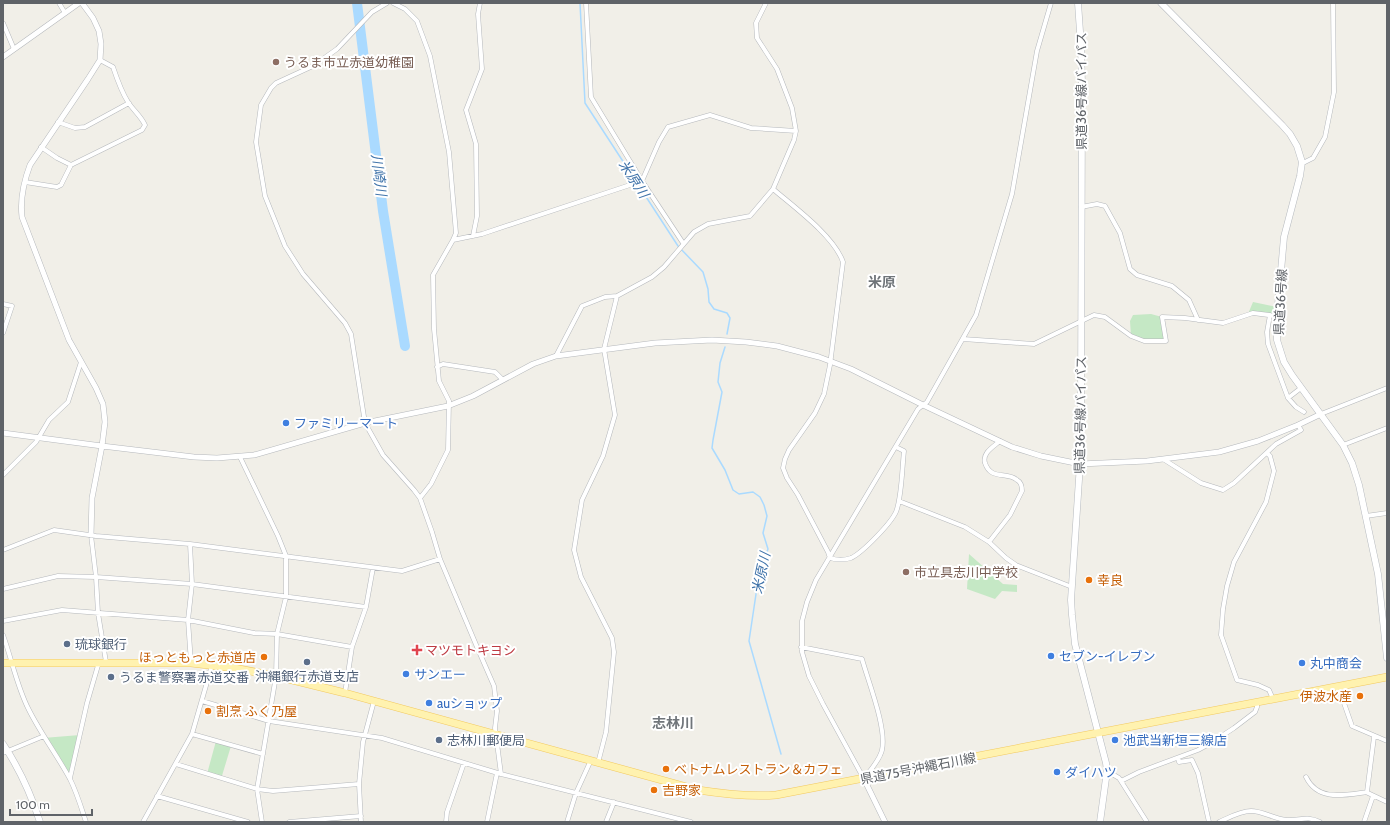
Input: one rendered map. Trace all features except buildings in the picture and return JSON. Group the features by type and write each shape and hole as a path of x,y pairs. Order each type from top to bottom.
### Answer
{"main road":[{"name":"県道36号線バイパス","path":"1078,3 1081,46 1080,464 1072,587 1072,615 1075,644 1107,771 1100,822"},
{"name":"県道36号線","path":"1161,3 1290,134 1297,146 1302,162 1300,176 1284,237 1277,316 1278,340 1284,362 1301,388 1343,445 1354,468 1378,574 1387,658"},
{"name":"県道75号沖縄石川線","path":"3,663 191,663 276,676 345,693 698,790 762,796 776,795 1387,677"},
{"path":"3,744 5,752 25,784 40,822"}],"street":[{"path":"59,3 65,13"},
{"path":"3,57 81,3 93,18 100,31 100,60 30,165 25,182 21,207 22,217 69,340 103,404 105,422 92,498 91,535 103,662 87,703 70,778"},
{"path":"387,3 372,12 337,49 313,66 276,83 271,88 261,105 256,142 264,196 284,246 303,274 346,323 351,334 365,423 383,455 420,498 440,559 494,686 497,711 495,728 499,773 487,822"},
{"path":"393,3 405,9 417,21 430,56 449,152 456,233 454,240 433,275 438,380 449,401 448,450 431,484 420,498"},
{"path":"474,236 477,216 476,144 466,110 482,69 478,14 480,3"},
{"path":"586,3 591,97 639,182 682,246"},
{"path":"556,356 582,306 605,297 617,296 652,277 664,267 694,232 708,224 750,216 773,189 794,140 796,131 792,108 777,69 757,38 756,23 766,3"},
{"path":"885,822 864,778 816,690 805,663 801,647 802,621 806,602 816,580 918,409 927,402 976,315 1012,194 1037,51 1051,3"},
{"path":"1302,162 1313,158 1325,137 1334,92 1333,3"},
{"path":"3,23 14,49"},
{"path":"25,182 57,187 60,185 71,165 142,130 145,125 143,120 128,103 120,87 113,67 100,60"},
{"path":"58,122 75,128 86,127 128,103"},
{"path":"454,240 474,236 639,182 668,127 710,115 751,128 796,131"},
{"path":"41,147 57,158 71,165"},
{"path":"773,189 828,236 841,255 843,262 830,361 824,394 815,413 789,450 783,468 830,558"},
{"path":"1081,207 1098,204 1105,206 1120,232 1130,269 1137,275 1172,286 1189,300 1198,320"},
{"path":"598,763 606,732 614,652 612,638 581,577 574,550 582,500 603,456 616,415 604,349 617,296"},
{"path":"3,304 12,306 3,333"},
{"path":"962,339 1034,344 1094,316 1105,317 1123,328 1131,336 1144,342 1166,341 1162,317 1223,323 1253,313 1277,316"},
{"path":"1270,315 1267,332 1268,344 1288,398 1296,407 1304,412"},
{"path":"3,433 194,457 217,458 240,456 269,451 365,423 448,406 474,396 533,364 556,356 604,349 691,340 732,341 789,348 830,361 858,372 923,405 1026,452 1056,460 1080,464 1162,460 1232,449 1258,441 1387,388"},
{"path":"3,475 39,438 49,420 68,402 81,362"},
{"path":"437,367 443,364 495,372 503,380"},
{"path":"1288,398 1301,388"},
{"path":"1162,460 1201,483 1223,490 1234,483 1276,444 1301,430 1298,425"},
{"path":"1343,445 1387,428"},
{"path":"989,542 1010,515 1022,491 1018,480 989,471 987,467 985,455 1000,441"},
{"path":"830,558 836,560 851,558 871,542 893,518 899,501 904,451 896,447"},
{"path":"1267,453 1270,456 1274,471 1266,502 1234,562 1227,586 1221,635 1238,680 1258,685 1268,690 1273,699"},
{"path":"240,456 286,556 286,597 277,634 276,676 257,789 262,822"},
{"path":"899,501 965,527 989,542 1016,565 1072,587"},
{"path":"1366,516 1387,513"},
{"path":"3,550 54,530 190,544 402,571 440,559"},
{"path":"190,544 192,584 188,620 191,663"},
{"path":"345,693 352,647 366,607 373,568"},
{"path":"3,589 58,576 96,577 192,584 366,607"},
{"path":"3,621 62,610 188,620 254,633 277,634 352,647"},
{"path":"3,635 26,705 70,778 86,822"},
{"path":"801,647 862,659 882,727 882,750 874,766 864,778"},
{"path":"145,821 192,734 212,665"},
{"path":"1338,686 1352,726 1387,741"},
{"path":"202,701 269,721 382,738 499,773 688,822"},
{"path":"361,822 359,784 363,742 366,736 374,701"},
{"path":"1120,781 1139,772 1204,747 1234,728 1255,712 1258,708 1257,702"},
{"path":"192,734 263,754"},
{"path":"5,752 44,736"},
{"path":"1367,792 1374,736"},
{"path":"1178,758 1179,762 1192,760 1198,773 1209,822"},
{"path":"567,822 576,793 591,760"},
{"path":"446,822 447,812 464,763"},
{"path":"176,764 257,789 274,791 359,784"},
{"path":"1107,771 1120,781 1147,822"},
{"path":"1306,778 1314,789 1321,793 1344,795 1367,792 1387,802"},
{"path":"158,796 248,822"},
{"path":"1364,822 1373,796"},
{"path":"606,822 614,802"},
{"path":"1219,822 1251,811 1286,820 1312,818 1320,822"},
{"path":"290,822 361,816"}],"green space":[{"path":"1253,302 1277,307 1275,316 1248,314"},
{"path":"1151,314 1162,317 1166,341 1144,341 1131,336 1130,321 1133,315"},
{"path":"969,554 1003,584 1017,585 1017,592 1002,591 995,599 967,589"},
{"path":"80,735 70,778 43,738"},
{"path":"216,741 231,746 221,779 207,774"}],"waterway":[{"name":"川崎川","path":"357,3 383,211 405,346"},
{"name":"米原川","path":"580,3 585,103 678,246 703,272 708,289 709,302 714,309 727,313 730,318 727,334"},
{"name":"米原川","path":"725,347 720,363 718,382 722,392 712,448 725,470 733,490 739,494 753,492 760,497 767,516 763,533 768,549 759,574 749,641 781,754"}],"place":[{"name":"うるま市立赤道幼稚園","path":"276,62"},
{"name":"ファミリーマート","path":"286,423"},
{"name":"市立具志川中学校","path":"906,572"},
{"name":"幸良","path":"1089,580"},
{"name":"琉球銀行","path":"67,644"},
{"name":"マツモトキヨシ","path":"417,650"},
{"name":"セブン-イレブン","path":"1051,656"},
{"name":"ほっともっと赤道店","path":"264,657"},
{"name":"沖縄銀行赤道支店","path":"307,662"},
{"name":"丸中商会","path":"1302,663"},
{"name":"サンエー","path":"406,674"},
{"name":"うるま警察署赤道交番","path":"111,677"},
{"name":"伊波水産","path":"1360,696"},
{"name":"auショップ","path":"429,703"},
{"name":"割烹 ふく乃屋","path":"208,711"},
{"name":"志林川郵便局","path":"439,740"},
{"name":"池武当新垣三線店","path":"1115,740"},
{"name":"ベトナムレストラン＆カフェ","path":"666,769"},
{"name":"ダイハツ","path":"1057,772"},
{"name":"吉野家","path":"654,790"}],"district":[{"name":"米原","path":"882,282"},
{"name":"志林川","path":"673,723"}]}
